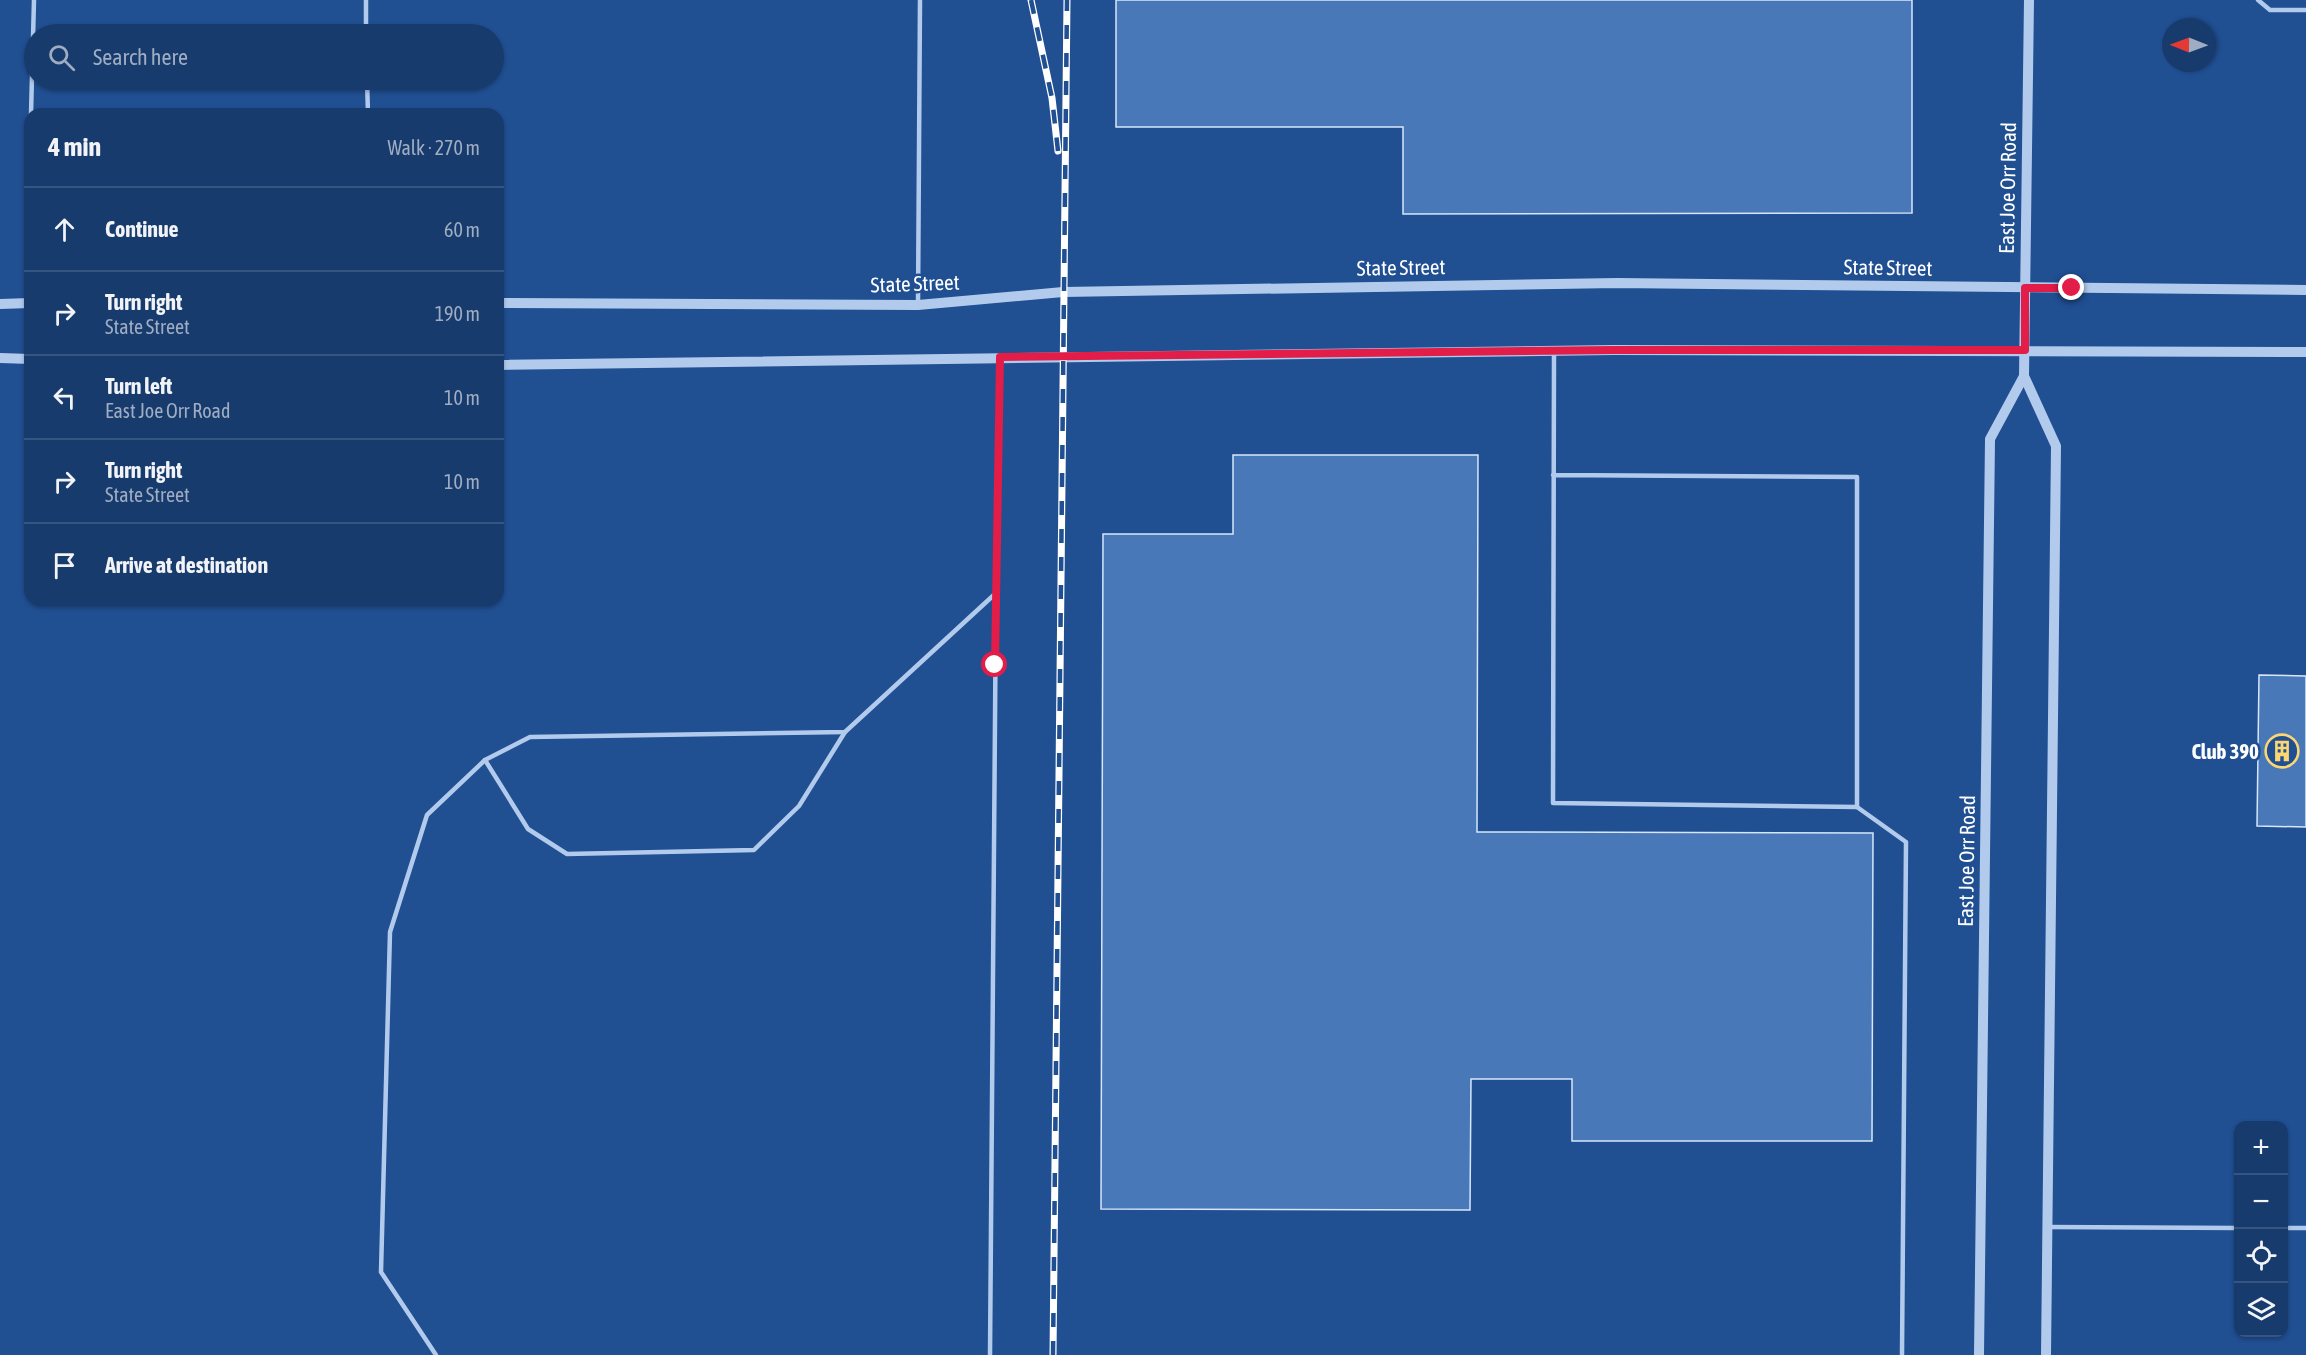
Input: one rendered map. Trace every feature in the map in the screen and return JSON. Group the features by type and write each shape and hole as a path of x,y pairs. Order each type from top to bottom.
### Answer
{"street":[{"name":"East Joe Orr Road","path":"1979,1355 1990,439 2024,376 2029,0"},
{"name":"State Street","path":"504,303 918,305 1064,292 1582,283 2306,290"},
{"path":"0,304 24,303"},
{"path":"504,365 1554,351 2306,352"},
{"path":"0,358 24,359"},
{"name":"East Joe Orr Road","path":"2024,376 2056,446 2046,1355"}],"lane":[{"path":"33,24 34,0"},
{"path":"366,0 366,24"},
{"path":"918,305 921,0"},
{"path":"2258,0 2270,10 2306,10"},
{"path":"31,108 32,90"},
{"path":"367,90 368,108"},
{"path":"1554,351 1553,803 1857,807 1906,842 1902,1355"},
{"path":"990,1355 1000,357"},
{"path":"1553,475 1857,477 1857,807"},
{"path":"485,760 528,829 567,854 754,850 799,806 845,732 996,593"},
{"path":"436,1355 381,1272 390,932 427,815 485,760 530,737 845,732"},
{"path":"2048,1227 2234,1228"},
{"path":"2288,1228 2306,1228"}],"building":[{"path":"1116,0 1912,0 1912,213 1403,214 1403,127 1116,127"},
{"path":"1233,455 1478,455 1477,832 1873,833 1872,1141 1572,1141 1572,1079 1471,1079 1470,1210 1101,1209 1103,534 1233,534"},
{"name":"Club 390","path":"2259,675 2306,676 2306,827 2257,826"}],"railway":[{"path":"1031,0 1052,98 1058,151"},
{"path":"1053,1355 1067,0"}],"place":[{"name":"Club 390","path":"2282,751"}],"route":[{"path":"995,665 1000,357 1614,350 2025,350 2025,288 2072,288"}]}
